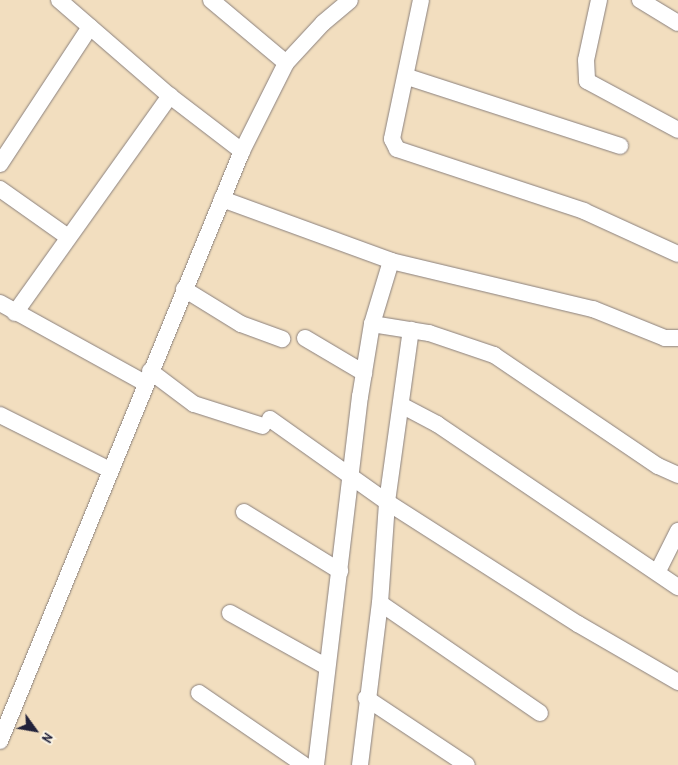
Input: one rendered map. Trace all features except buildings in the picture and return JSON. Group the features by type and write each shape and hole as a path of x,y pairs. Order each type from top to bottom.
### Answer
{"street":[{"path":"59,0 170,96 242,151"},
{"path":"211,0 286,63"},
{"path":"0,741 242,151 286,63 323,23 350,0"},
{"path":"421,0 408,77 392,139 397,149 584,211 678,254"},
{"path":"599,0 586,60 587,81 678,130"},
{"path":"640,0 678,23"},
{"path":"0,164 90,27"},
{"path":"408,77 620,146"},
{"path":"15,313 170,96"},
{"path":"0,189 68,237"},
{"path":"222,199 391,261 594,309 665,338 678,338"},
{"path":"316,765 364,373 372,324 391,261"},
{"path":"184,289 241,324 282,339"},
{"path":"0,303 15,313 148,377 194,404 267,422 350,478 578,624 678,682"},
{"path":"372,324 411,330 466,344 494,356 658,466 678,475"},
{"path":"360,765 366,698 380,603 387,502 411,330"},
{"path":"305,338 364,373"},
{"path":"401,405 437,424 678,586"},
{"path":"0,415 110,470"},
{"path":"244,512 340,571"},
{"path":"658,571 678,531"},
{"path":"380,603 540,713"},
{"path":"230,613 327,668"},
{"path":"199,693 304,765"},
{"path":"366,698 467,765"}]}
